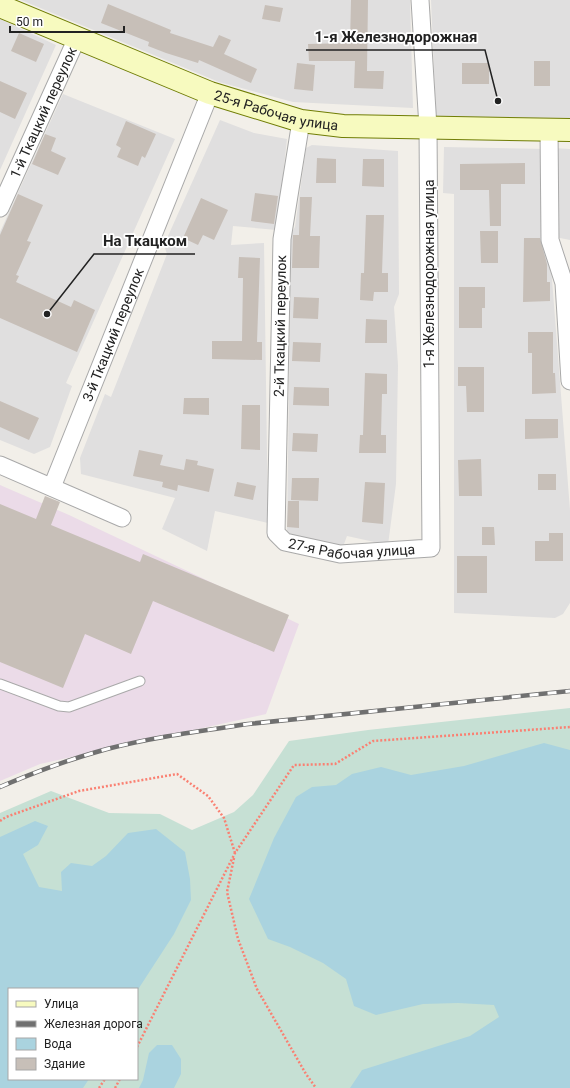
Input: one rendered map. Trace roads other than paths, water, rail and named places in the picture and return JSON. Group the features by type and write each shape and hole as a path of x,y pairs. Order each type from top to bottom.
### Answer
{"main road":[{"name":"25-я Рабочая улица","path":"0,6 210,93 302,121 343,126 390,128 428,127 559,129"}],"street":[{"name":"1-я Железнодорожная улица","path":"420,0 428,127 431,548"},
{"name":"1-й Ткацкий переулок","path":"0,208 77,38"},
{"name":"3-й Ткацкий переулок","path":"52,487 210,93"},
{"name":"2-й Ткацкий переулок","path":"276,533 282,238 302,121"},
{"path":"559,129 550,240 564,283 570,381"},
{"path":"0,465 122,518"},
{"name":"27-я Рабочая улица","path":"276,533 285,542 340,554 431,548"}],"lane":[{"path":"0,684 59,706 69,707 140,681"}],"water":[{"path":"544,743 570,750 570,1088 350,1088 362,1070 470,1036 499,1017 494,1005 458,1003 423,1004 376,1015 354,1006 346,979 323,963 290,947 268,939 249,899 274,838 296,797 312,787 336,785 352,774 381,767 411,775 464,766"},
{"path":"35,821 48,826 38,845 23,854 39,887 62,891 61,872 71,863 92,866 106,856 128,833 156,829 185,852 190,879 191,900 174,934 138,989 138,988 8,988 8,1080 88,1080 83,1088 0,1088 0,837"},
{"path":"157,1045 172,1045 181,1059 181,1074 174,1088 139,1088 143,1080 149,1053"}],"railway":[{"path":"0,787 53,766 93,753 142,741 177,735 248,724 570,691"}],"place":[{"name":"1-я Железнодорожная","path":"498,101"},
{"name":"На Ткацком","path":"47,314"}]}
